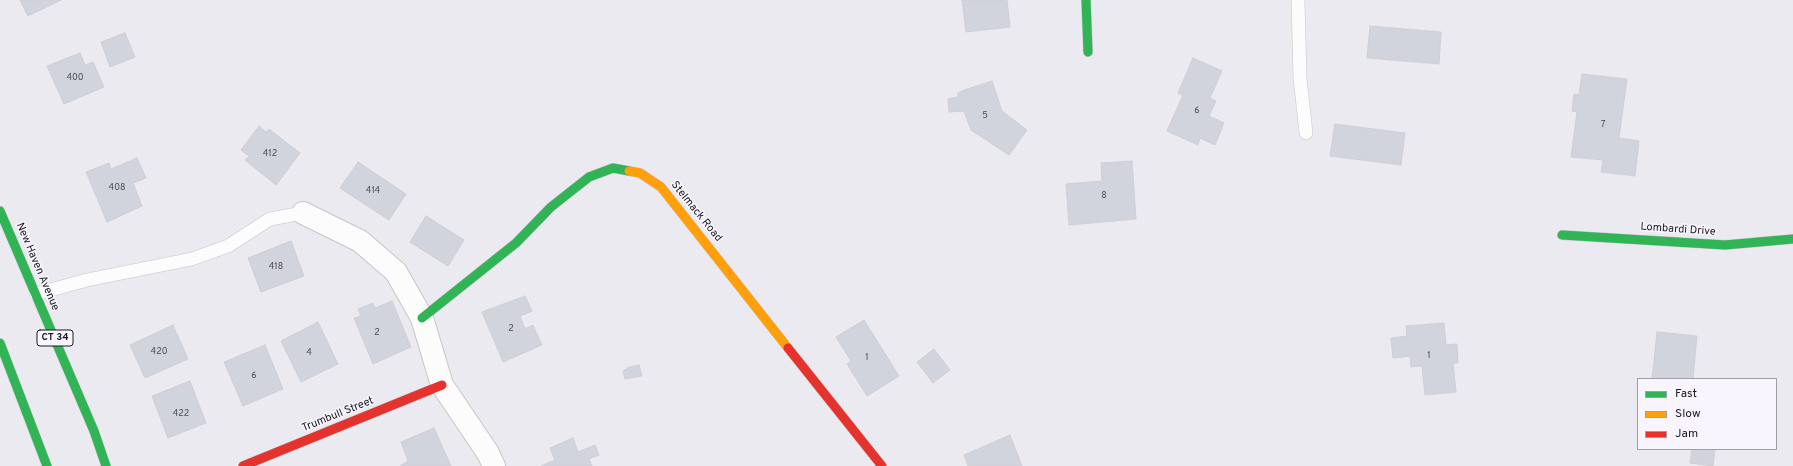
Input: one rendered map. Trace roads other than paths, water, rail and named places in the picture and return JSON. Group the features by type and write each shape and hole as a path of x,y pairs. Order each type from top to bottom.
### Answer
{"main road":[{"path":"1086,0 1088,52"},
{"name":"Stelmack Road","path":"422,318 516,243 551,207 589,177 613,168 640,173 661,188 882,466"},
{"name":"New Haven Avenue","path":"0,211 94,431 106,466"},
{"name":"Lombardi Drive","path":"1562,235 1725,245 1793,239"},
{"path":"0,343 47,466"},
{"name":"Trumbull Street","path":"243,466 442,386"}],"street":[{"path":"304,213 360,241 396,272 422,318 442,386 488,453 494,466"}],"lane":[{"path":"1298,0 1300,78 1306,133"},
{"path":"36,294 87,280 192,259 228,246 270,219 304,213"}]}
